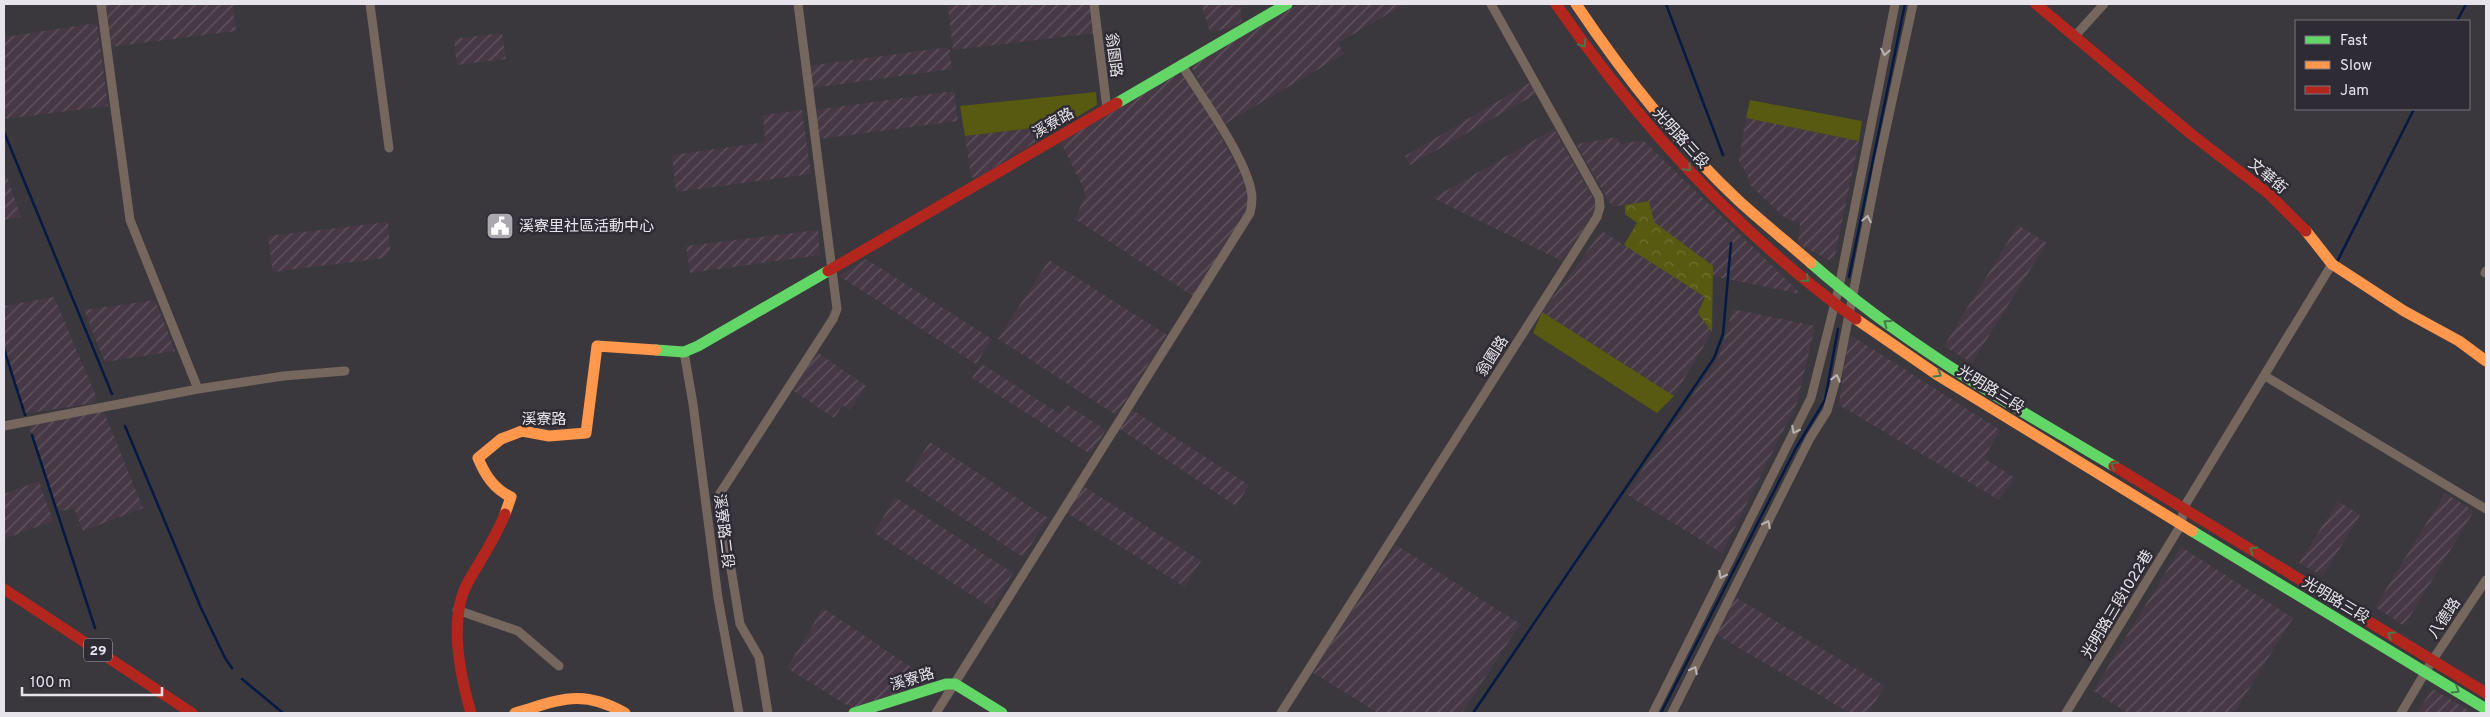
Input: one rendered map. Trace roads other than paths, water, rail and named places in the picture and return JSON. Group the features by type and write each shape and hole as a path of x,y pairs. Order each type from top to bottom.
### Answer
{"street":[{"path":"102,4 130,220 198,389"},
{"path":"370,4 389,148"},
{"path":"768,713 759,657 740,624 719,494 834,319 837,309 798,4"},
{"name":"翁園路","path":"1094,4 1107,109"},
{"name":"溪寮路","path":"470,713 461,679 457,610 467,583 496,537 511,497 500,494 482,468 478,458 501,439 522,431 549,436 586,433 597,346 684,352 698,346 1287,4"},
{"name":"翁園路","path":"1281,713 1597,217 1600,207 1599,197 1491,4"},
{"name":"光明路三段","path":"1556,4 1600,66 1665,144 1728,212 1849,313 1890,344 2181,525 2486,709"},
{"name":"光明路三段","path":"1576,4 1610,54 1681,139 1738,200 1852,297 1954,371 2184,507 2486,693"},
{"path":"1652,713 1811,398 1839,287 1895,4"},
{"path":"1672,713 1810,438 1827,411 1837,376 1913,4"},
{"name":"文華街","path":"2036,4 2191,134 2269,194 2305,230 2334,266 2404,311 2459,341 2486,361"},
{"path":"2075,36 2104,4"},
{"path":"936,713 1250,213 1252,202 1251,188 1241,166 1227,138 1181,64"},
{"path":"2184,507 2268,377 2334,266"},
{"name":"溪寮路二段","path":"684,352 693,404 718,598 739,713"},
{"path":"4,426 198,389 283,376 344,371"},
{"path":"2268,377 2486,509"},
{"name":"光明路三段1022巷","path":"2066,713 2181,525 2184,507"},
{"name":"八德路","path":"2401,713 2432,661 2486,580"},
{"name":"29","path":"4,589 192,713"},
{"path":"457,610 518,631 559,666"},
{"name":"溪寮路","path":"854,713 955,684 1002,713"},
{"path":"514,713 575,696 597,699 624,713"}],"waterway":[{"path":"1666,4 1723,155"},
{"path":"1849,277 1905,4"},
{"path":"2458,20 2466,4"},
{"path":"2336,264 2413,110"},
{"path":"4,132 112,394"},
{"path":"1473,713 1714,358 1723,334 1731,243"},
{"path":"1661,713 1796,448 1825,400 1838,329"},
{"path":"4,349 25,415"},
{"path":"125,426 201,608 225,658 232,668"},
{"path":"32,435 95,628"},
{"path":"242,679 283,713"}],"place":[{"name":"溪寮里社區活動中心","path":"500,226"}]}
